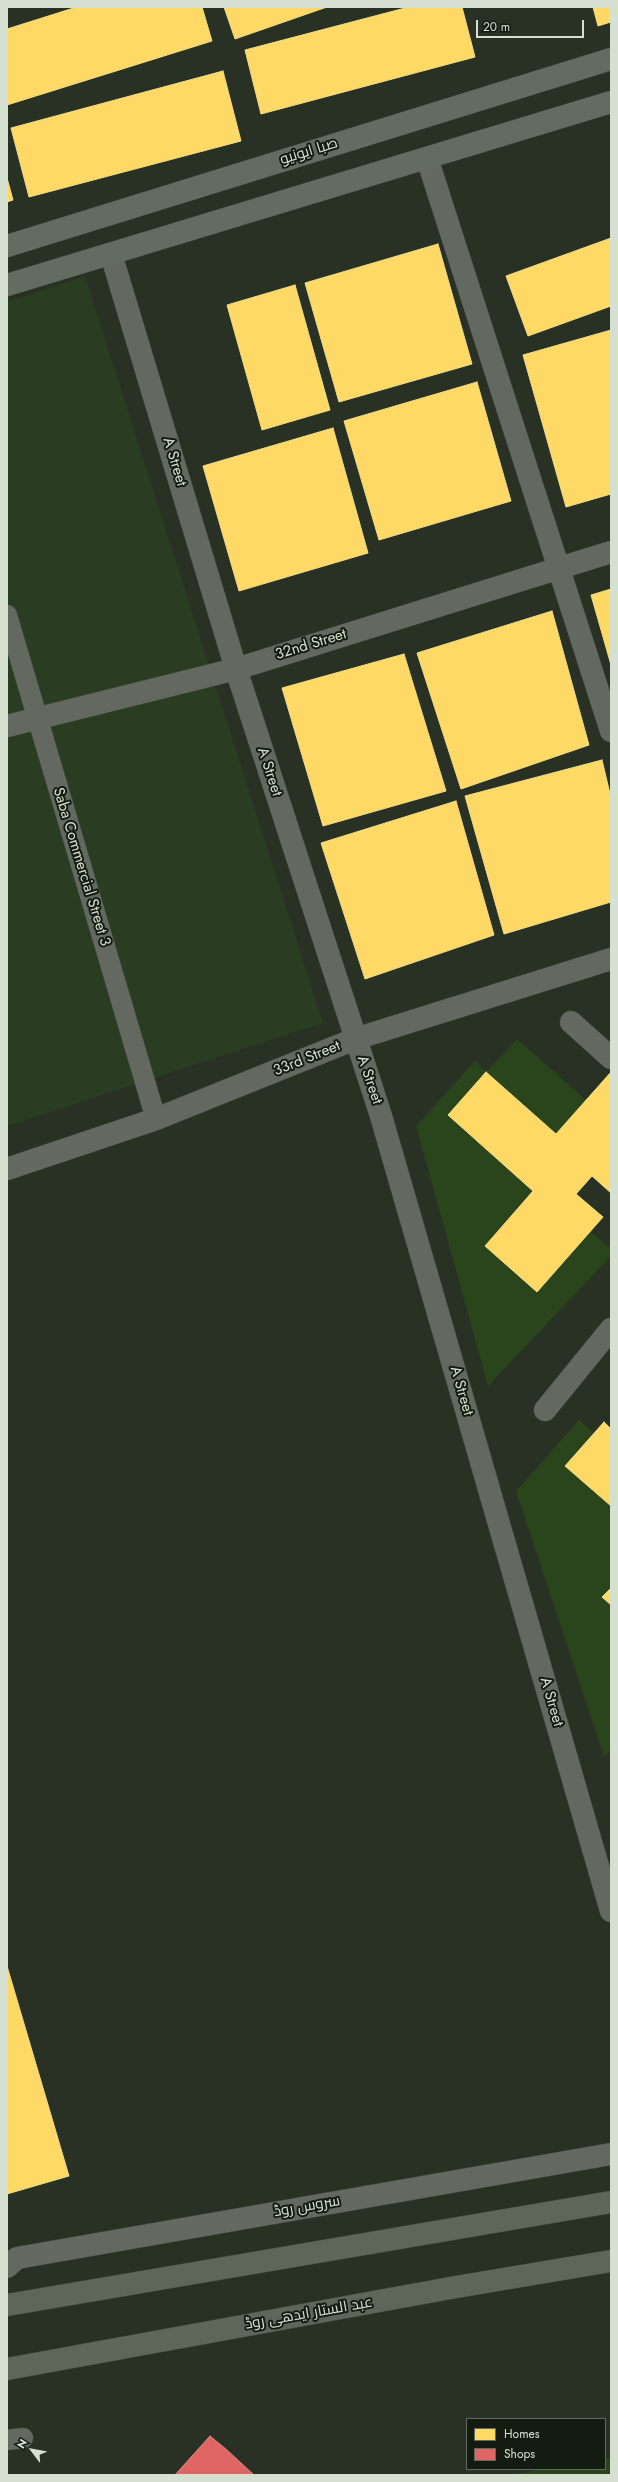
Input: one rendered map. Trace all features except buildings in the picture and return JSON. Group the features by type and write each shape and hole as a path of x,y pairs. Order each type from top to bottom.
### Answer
{"main road":[{"name":"صبا ایونیو","path":"7,246 611,59"},
{"path":"7,285 611,102"},
{"path":"7,2305 611,2202"},
{"name":"عبد الستار ایدھی روڈ","path":"7,2369 456,2287 611,2262"}],"street":[{"path":"427,158 611,731"},
{"name":"A Street","path":"111,254 236,669 381,1116 611,1911"},
{"name":"32nd Street","path":"7,726 236,669 611,552"},
{"name":"33rd Street","path":"7,1169 156,1119 355,1039 611,959"},
{"path":"571,1022 611,1058"},
{"path":"545,1410 611,1329"},
{"name":"سروس روڈ","path":"7,2267 17,2258 611,2154"}],"lane":[{"name":"Saba Commercial Street 3","path":"7,615 36,718 156,1119"}],"shaded area":[{"path":"85,276 323,1023 7,1126 7,302"},
{"path":"517,1039 586,1100 611,1072 611,1193 592,1176 577,1194 603,1217 590,1231 611,1249 611,1256 488,1386 416,1126 475,1061 486,1072"},
{"path":"579,1420 594,1433 565,1466 611,1506 611,1588 602,1597 611,1605 611,1750 604,1757 516,1491"},
{"path":"611,2458 611,2475 508,2475 539,2470 606,2470 606,2459"}]}
